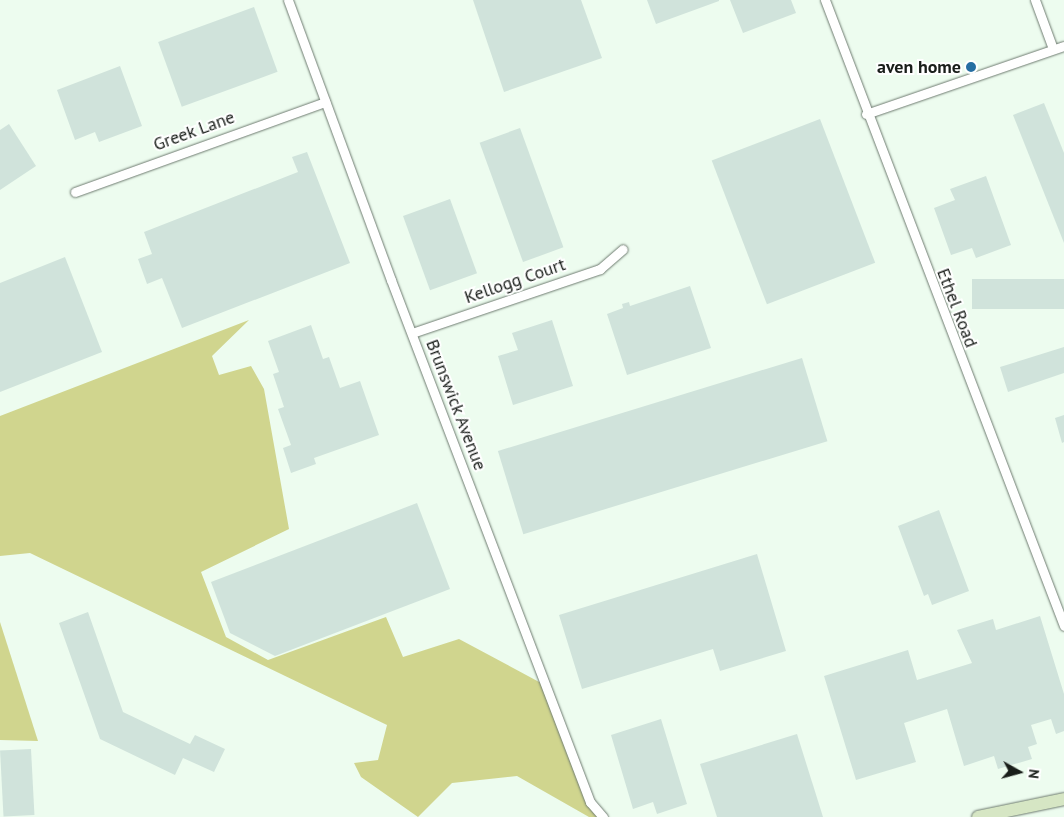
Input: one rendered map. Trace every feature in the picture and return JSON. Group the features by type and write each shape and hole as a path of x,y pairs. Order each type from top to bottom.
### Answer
{"street":[{"name":"Brunswick Avenue","path":"288,0 590,802 603,817"},
{"name":"Ethel Road","path":"825,0 866,114 1064,626"},
{"path":"1035,0 1053,49"},
{"path":"866,114 1064,46"},
{"name":"Greek Lane","path":"75,192 325,102"},
{"name":"Kellogg Court","path":"412,333 600,269 623,249"},
{"path":"978,817 1064,799"}],"green space":[{"path":"249,320 212,356 219,375 251,366 264,389 289,529 201,572 226,637 268,660 386,617 403,657 459,639 541,683 600,817 589,817 517,776 452,783 418,817 361,777 354,763 378,760 387,725 30,553 0,556 0,416"},
{"path":"0,622 38,741 0,740"}],"building":[{"path":"473,0 581,0 602,58 504,92"},
{"path":"647,0 719,0 719,1 656,24"},
{"path":"730,0 791,0 796,13 743,33"},
{"path":"254,7 278,72 182,107 158,42"},
{"path":"120,66 142,126 99,142 95,132 75,140 57,90"},
{"path":"1044,103 1064,153 1064,243 1013,115"},
{"path":"820,119 875,263 767,304 712,161"},
{"path":"9,124 36,166 0,190 0,130"},
{"path":"520,128 563,247 523,262 480,143"},
{"path":"307,152 350,263 182,328 162,278 147,284 138,259 152,254 144,232 298,172 292,157"},
{"path":"986,176 1011,245 976,258 972,248 951,255 934,208 955,200 950,189"},
{"path":"450,199 477,273 430,290 403,216"},
{"path":"65,257 102,352 0,392 0,283"},
{"path":"972,279 1064,279 1064,309 972,309"},
{"path":"690,286 711,348 627,375 607,314 623,308 622,304 629,302 630,306"},
{"path":"552,320 573,386 513,405 498,356 518,350 512,333"},
{"path":"311,325 323,359 329,357 340,388 360,381 379,435 314,458 316,464 291,473 283,448 291,445 278,409 284,407 273,374 279,372 268,341"},
{"path":"1064,347 1064,373 1008,392 1000,367"},
{"path":"802,358 827,441 523,534 498,451"},
{"path":"1064,415 1064,442 1062,443 1055,418"},
{"path":"417,503 450,589 275,656 230,633 211,582"},
{"path":"939,510 969,591 932,605 928,594 924,596 898,526"},
{"path":"757,554 786,651 720,671 713,649 582,689 559,615"},
{"path":"88,612 123,712 190,744 195,735 225,749 214,772 183,758 175,775 100,739 59,623"},
{"path":"1040,616 1064,694 1064,731 1056,734 1051,719 1031,725 1037,744 1028,747 1032,759 998,769 994,756 964,766 947,709 904,723 916,762 856,780 824,676 908,650 917,680 972,663 957,630 993,619 996,630"},
{"path":"661,719 687,804 657,814 653,802 633,809 611,735"},
{"path":"797,734 823,817 717,817 700,764"},
{"path":"31,749 34,815 3,817 0,751"}],"place":[{"name":"aven home","path":"971,67"}]}
